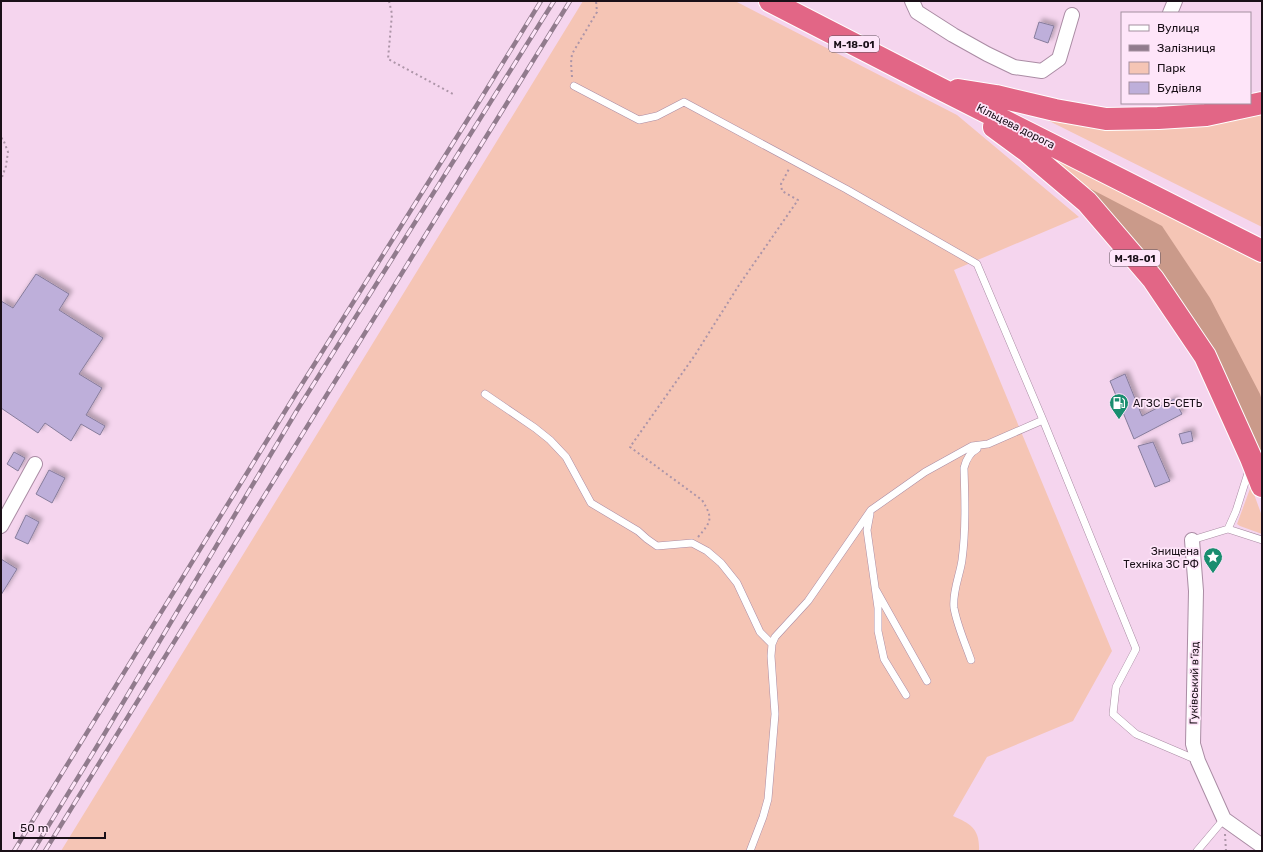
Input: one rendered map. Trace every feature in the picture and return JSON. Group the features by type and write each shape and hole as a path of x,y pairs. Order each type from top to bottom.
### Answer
{"highway":[{"name":"Кільцева дорога","path":"770,1 1262,251"},
{"name":"М-18-01","path":"937,87 996,96 1055,110 1106,119 1206,115 1262,103"},
{"name":"М-18-01","path":"937,87 1028,152 1087,202 1153,279 1205,356 1262,486"}],"street":[{"path":"912,1 917,12 953,35 988,54 1014,67 1042,71 1059,59 1072,15"},
{"path":"1170,12 1175,1"},
{"path":"1,526 35,464"},
{"name":"Гуківський в’їзд","path":"1192,540 1196,591 1193,744 1198,761 1224,819"},
{"path":"1224,819 1262,846"}],"lane":[{"path":"574,86 639,120 657,116 684,102 846,188 977,264 1044,420 1136,649 1116,687 1113,714 1136,734 1198,761"},
{"path":"485,394 550,440 566,457 591,503 638,531 647,540 657,546 692,543 707,551 721,563 737,583 760,632 772,644"},
{"path":"971,660 954,608 954,596 962,560 964,533 964,468 966,460 972,451 1044,420"},
{"path":"750,851 768,799 775,714 771,656 772,644 775,637 811,596 871,510 925,472 972,446 988,444"},
{"path":"1228,529 1242,494 1251,458"},
{"path":"871,510 867,530 878,608 878,632 884,659 906,695"},
{"path":"1192,540 1228,529 1262,540"},
{"path":"875,588 927,681"},
{"path":"1197,851 1224,819"}],"path":[{"path":"389,1 392,14 388,59 454,94"},
{"path":"574,86 571,63 572,54 597,12 596,1"},
{"path":"1,138 3,139 8,152 6,166 1,180"},
{"path":"692,543 708,525 710,512 702,500 630,447 695,355 739,285 798,200 782,191 781,184 793,161"}],"green space":[{"path":"583,1 735,1 957,115 1079,217 954,270 1112,651 1073,721 987,757 953,816 965,822 976,832 979,851 61,851"},
{"path":"1262,110 1262,227 1031,112"},
{"path":"1047,154 1262,264 1262,412"},
{"path":"1251,486 1262,516 1262,534 1237,524"}],"shaded area":[{"path":"1087,187 1162,226 1210,298 1260,394 1262,401 1262,459 1208,343"}],"building":[{"path":"1039,22 1054,26 1048,43 1034,38"},
{"path":"36,274 69,294 59,310 103,338 79,374 102,388 86,415 105,426 100,435 81,424 71,441 45,423 38,433 1,408 1,301 13,308"},
{"path":"1125,374 1142,416 1174,399 1182,414 1134,439 1110,381"},
{"path":"1191,431 1193,441 1182,444 1179,434"},
{"path":"1153,442 1170,481 1155,487 1138,446"},
{"path":"14,452 25,458 18,471 7,464"},
{"path":"49,470 65,478 52,503 36,494"},
{"path":"26,515 39,522 28,544 15,538"},
{"path":"1,559 17,569 1,595"}],"railway":[{"path":"14,851 292,400 541,1"},
{"path":"33,851 296,412 554,1"},
{"path":"45,851 570,1"}],"place":[{"name":"АГЗС Б-СЕТЬ","path":"1119,420"},
{"name":"Знищена Техніка ЗС РФ","path":"1213,574"}]}
